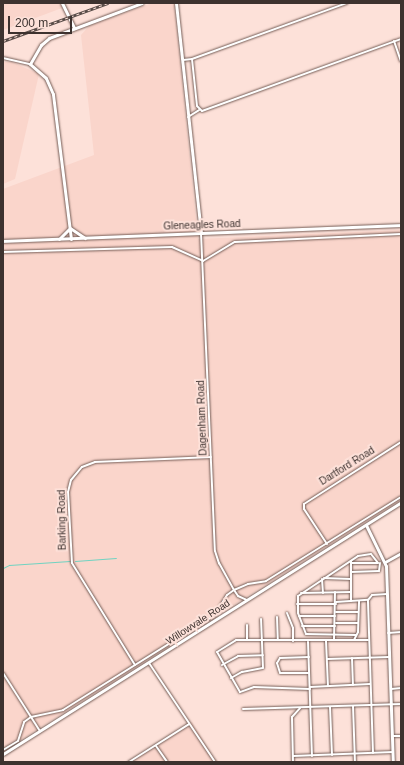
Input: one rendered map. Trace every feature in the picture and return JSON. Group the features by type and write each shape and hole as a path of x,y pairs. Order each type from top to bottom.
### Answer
{"street":[{"path":"62,3 74,28"},
{"path":"30,64 44,41 74,28 142,3"},
{"path":"176,3 201,233"},
{"path":"182,60 192,59 347,3"},
{"path":"188,117 199,110 401,39"},
{"path":"394,41 401,61"},
{"path":"3,58 30,64 46,78 53,94 71,239"},
{"path":"192,59 199,110"},
{"name":"Gleneagles Road","path":"3,242 401,225"},
{"path":"70,228 86,238"},
{"path":"58,240 67,233 70,228"},
{"name":"Dagenham Road","path":"201,233 215,551 219,563 238,596"},
{"path":"3,252 172,247 203,261 235,242 401,234"},
{"name":"Dartford Road","path":"327,544 304,506 320,492 401,442"},
{"name":"Barking Road","path":"135,665 72,563 68,492 71,480 82,467 95,462 211,457"},
{"path":"3,750 18,741 24,722 31,717 63,710 215,615 227,595 234,590 248,584 266,581 401,497"},
{"name":"Willowvale Road","path":"3,754 41,732 401,502"},
{"path":"366,525 385,562 393,762"},
{"path":"351,562 385,562 401,553"},
{"path":"351,572 379,571 379,563 371,554 363,555 323,578 300,594 297,604 302,626 307,635 356,635"},
{"path":"351,562 351,602"},
{"path":"323,578 351,579"},
{"path":"323,578 323,593"},
{"path":"334,640 336,612 335,592"},
{"path":"300,594 351,592"},
{"path":"373,753 368,640 368,600 372,595 387,594"},
{"path":"238,606 238,596 247,600"},
{"path":"297,604 368,600"},
{"path":"354,640 358,623 359,601"},
{"path":"336,612 358,612"},
{"path":"286,613 293,628 293,641"},
{"path":"299,616 335,616"},
{"path":"277,617 278,640"},
{"path":"231,678 242,672 262,670 263,640 261,619"},
{"path":"302,626 358,623"},
{"path":"247,625 248,640"},
{"path":"388,633 401,632"},
{"path":"368,640 308,642 278,640 233,641 218,650 217,655 240,692 254,687 310,688 370,684"},
{"path":"326,641 328,686"},
{"path":"308,642 312,756"},
{"path":"222,665 238,656 263,655"},
{"path":"309,657 280,658 277,663 280,673 309,673"},
{"path":"327,659 389,657"},
{"path":"352,658 353,685"},
{"path":"148,663 215,762"},
{"path":"3,673 41,732"},
{"path":"391,689 401,688"},
{"path":"243,709 401,704"},
{"path":"353,706 355,762"},
{"path":"330,707 332,755"},
{"path":"293,762 292,717 300,708"},
{"path":"129,762 189,724"},
{"path":"392,736 401,736"},
{"path":"156,746 167,762"},
{"path":"293,756 393,752"}],"shaded area":[{"path":"3,3 60,3 62,8 3,30"},
{"path":"152,3 174,3 198,239 401,230 401,499 3,751 3,189 94,155 81,35 89,26"},
{"path":"3,62 12,62 39,74 15,179 3,184"},
{"path":"192,722 214,758 220,762 130,762"}],"waterway":[{"path":"75,561 116,558"},
{"path":"3,568 9,565 70,561"}],"railway":[{"path":"3,41 108,3"}]}
